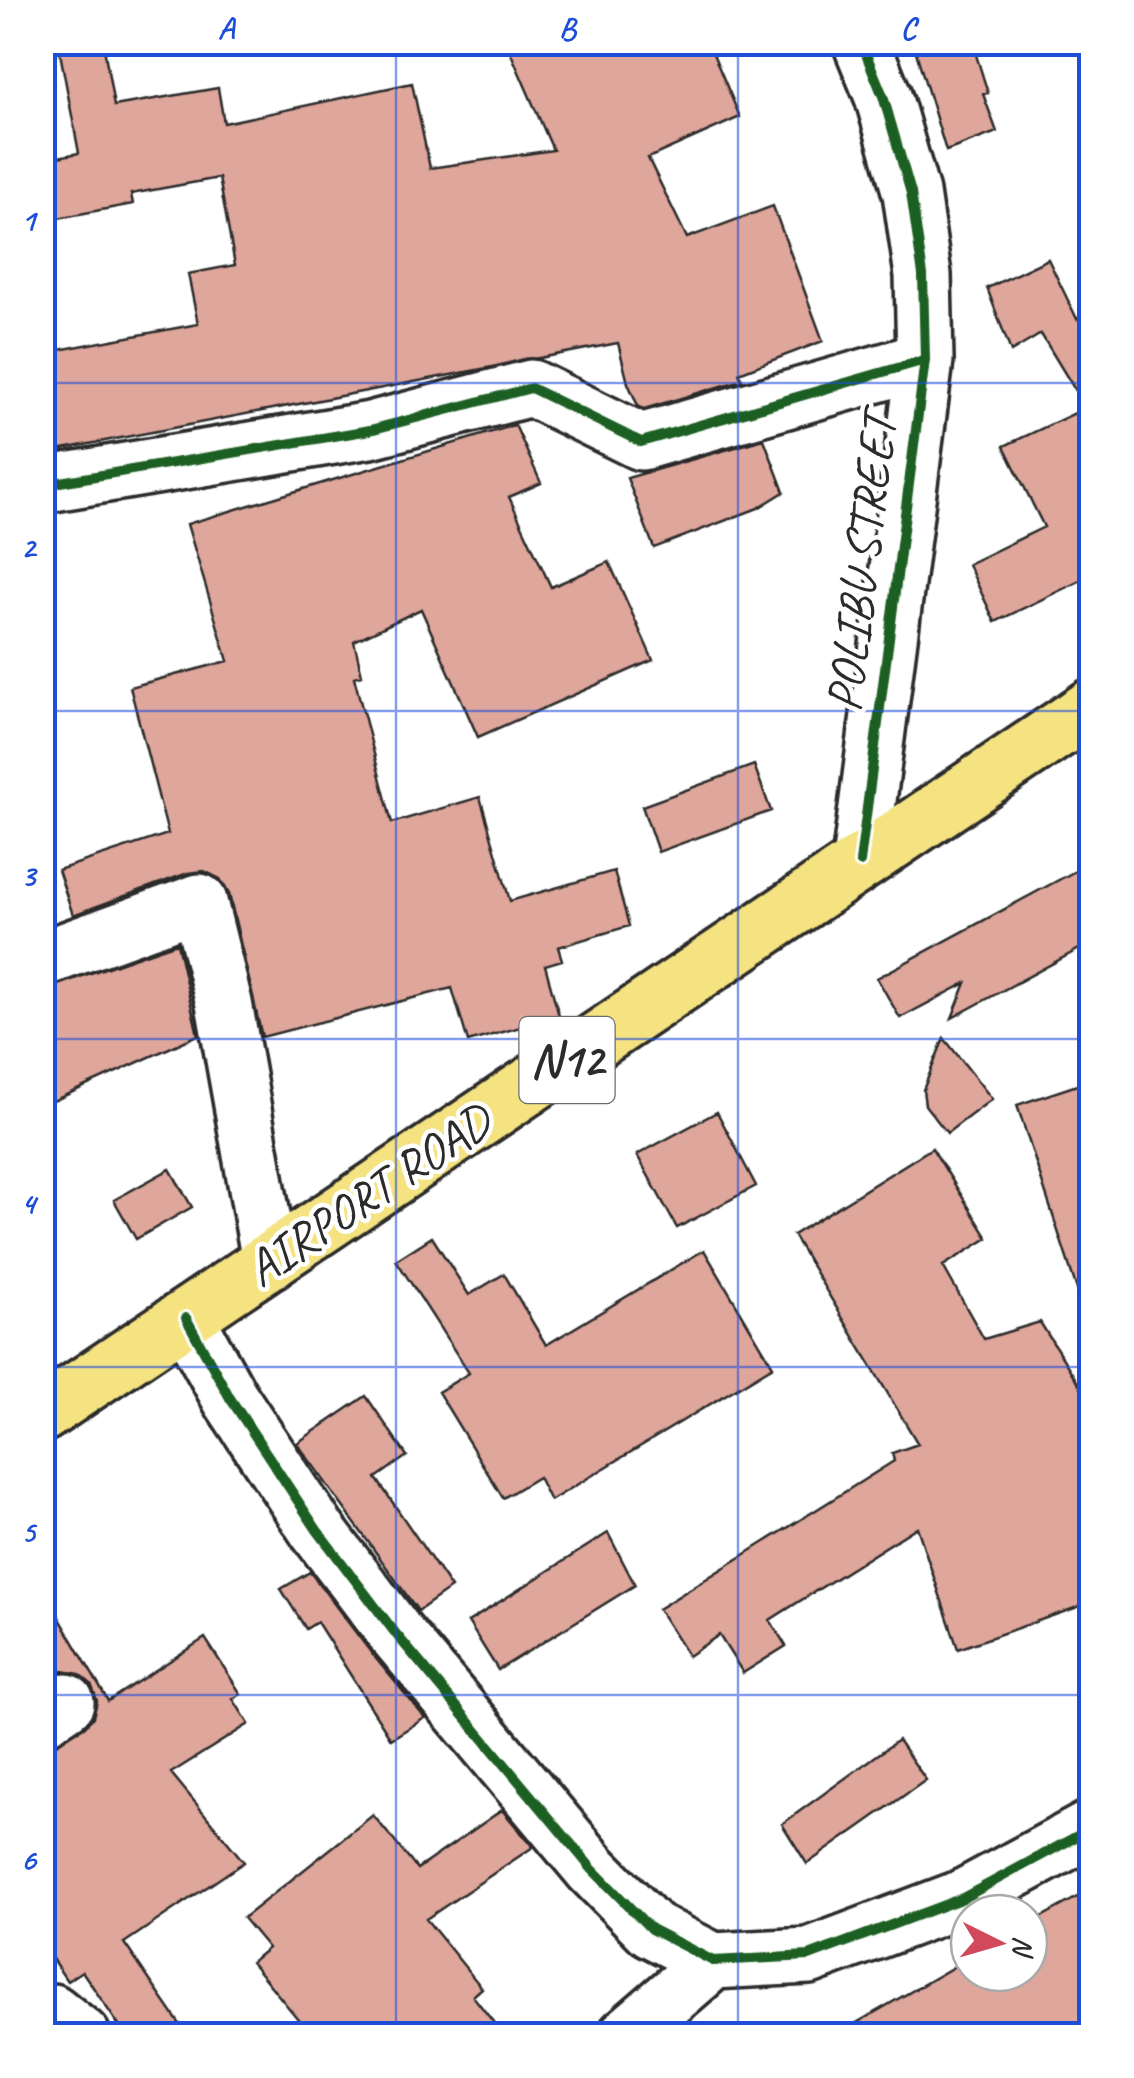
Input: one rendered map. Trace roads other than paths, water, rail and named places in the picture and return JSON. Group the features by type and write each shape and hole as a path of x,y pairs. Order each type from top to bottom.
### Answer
{"highway":[{"name":"AIRPORT ROAD","path":"42,1414 1092,707"}],"street":[{"name":"POLIBU STREET","path":"860,862 925,360 923,275 912,193 883,96 861,42"},
{"path":"42,485 370,430 531,388 641,442 925,360"},
{"path":"42,959 199,902 224,1003 270,1261"},
{"path":"186,1318 230,1398 306,1514 396,1634 592,1869 650,1929 713,1961 810,1956 964,1898 1092,1828"},
{"path":"626,2036 713,1961"},
{"path":"42,2014 52,2012 82,2036"}]}
